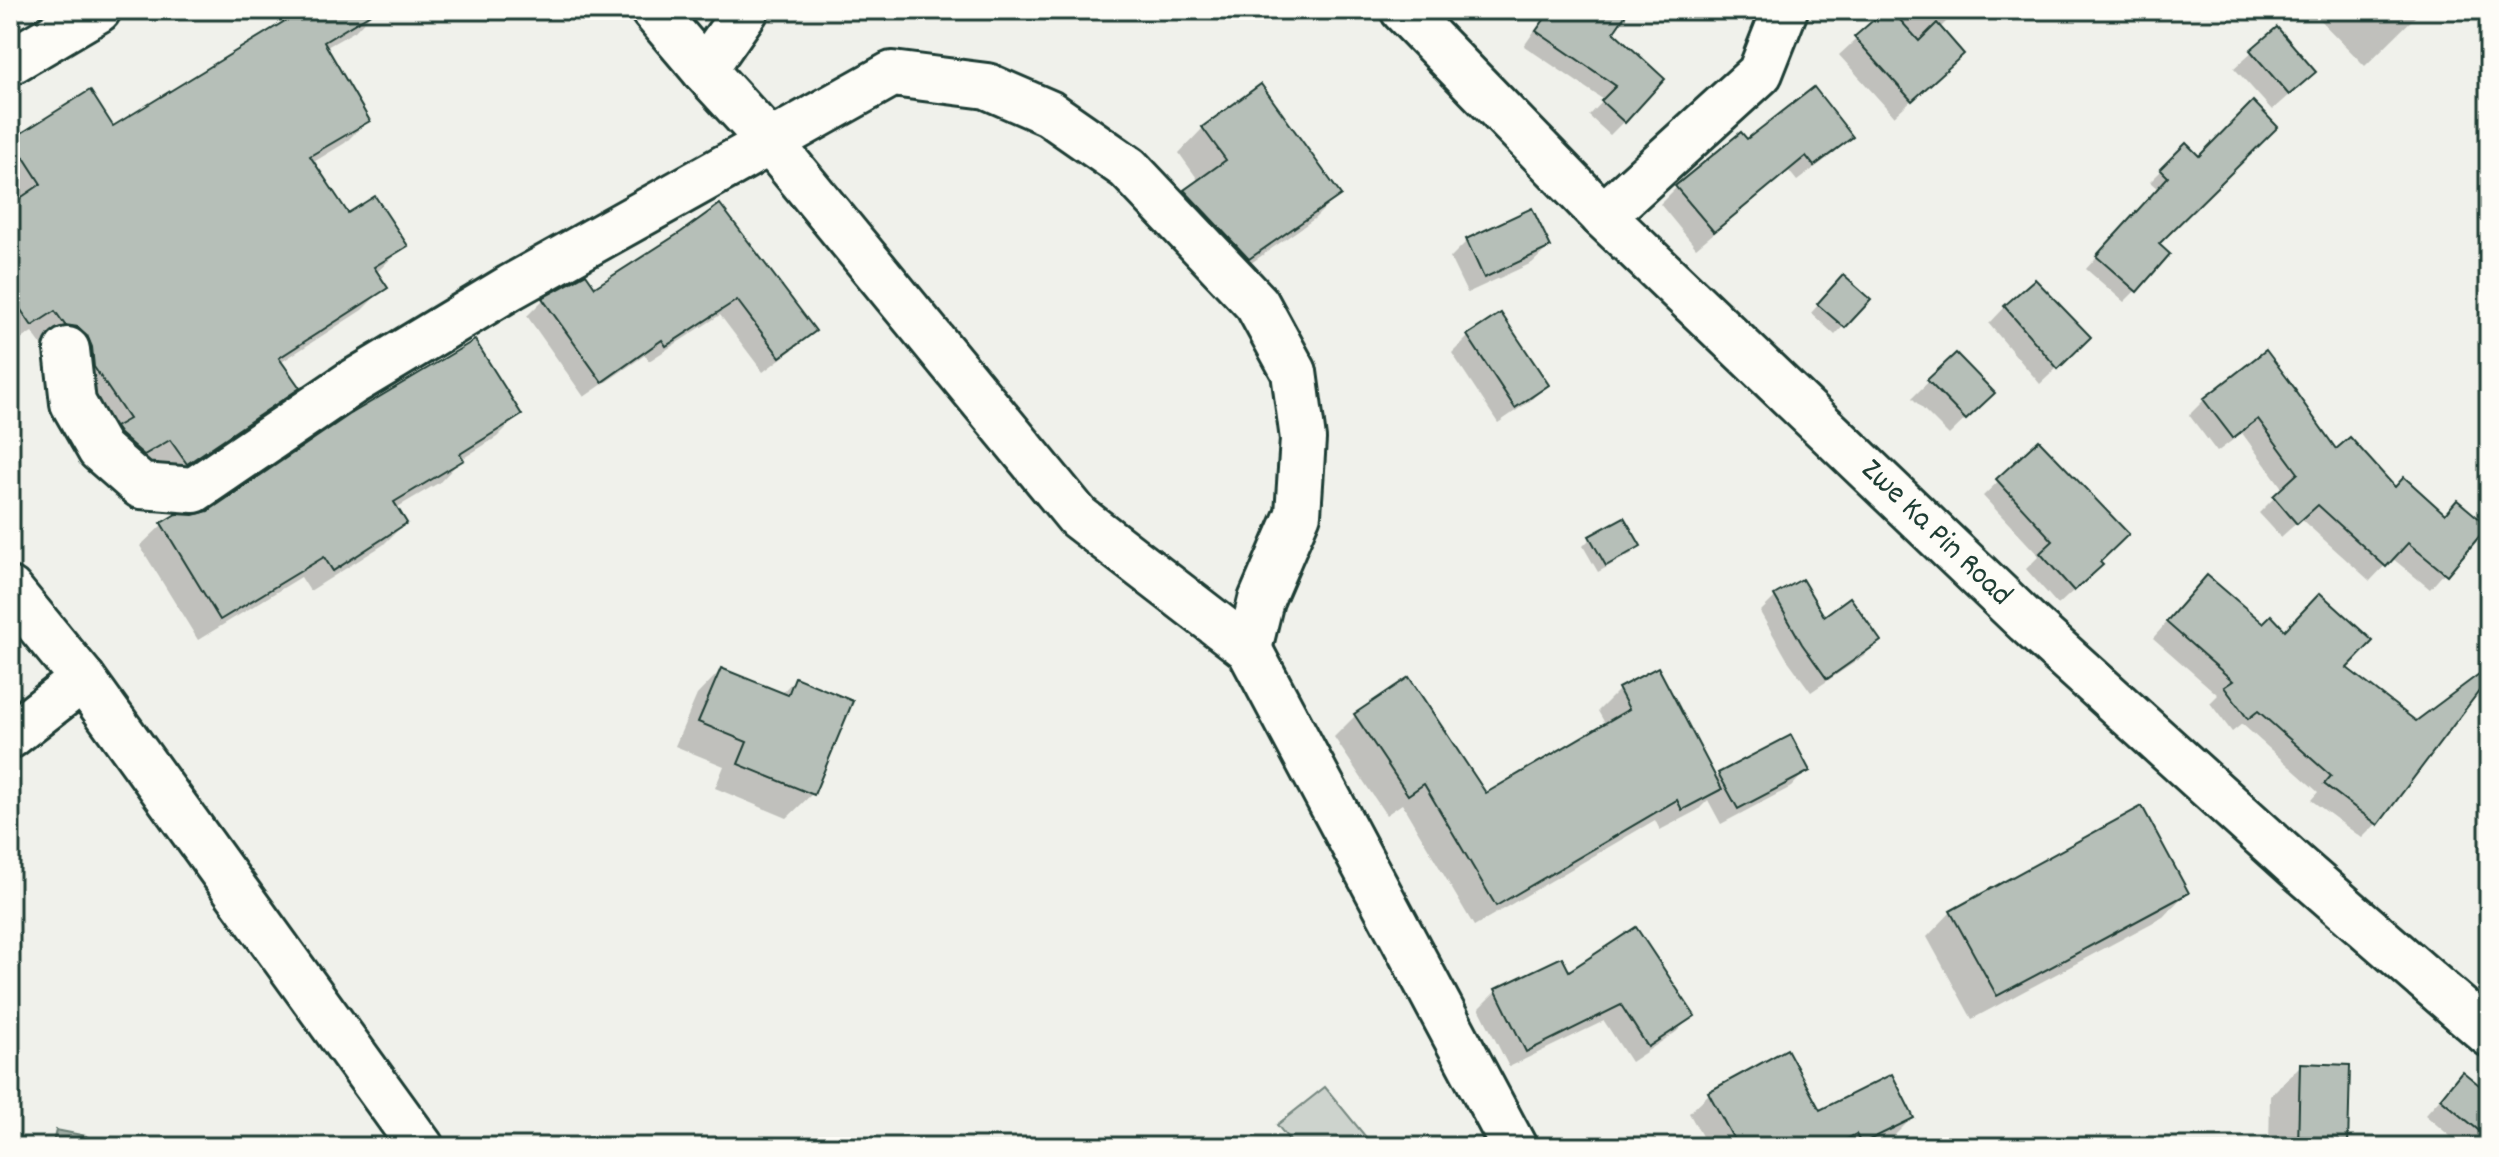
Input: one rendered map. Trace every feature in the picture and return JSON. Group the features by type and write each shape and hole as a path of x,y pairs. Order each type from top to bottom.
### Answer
{"street":[{"path":"10,62 98,10"},
{"path":"653,10 771,143 1078,517 1249,649 1514,1147"},
{"path":"704,70 746,10"},
{"name":"Zwe Ka Pin Road","path":"1403,10 1603,216 2027,622 2295,865 2489,1034"},
{"path":"1603,216 1760,73 1785,10"},
{"path":"67,350 73,403 100,450 141,486 194,490 350,384 497,295 892,74 987,86 1049,113 1128,168 1257,304 1294,372 1303,439 1298,514 1261,600 1249,649"},
{"path":"10,590 83,679 421,1147"},
{"path":"10,736 83,679"}],"shaded area":[{"path":"1325,1087 1374,1147 1295,1147 1277,1125"},
{"path":"56,1130 86,1136 102,1147 52,1147"}],"building":[{"path":"303,10 377,10 324,42 370,121 310,156 348,213 375,196 408,246 374,267 388,288 279,358 300,388 187,464 170,440 144,455 115,427 129,419 94,367 87,335 78,327 65,325 55,311 32,326 10,294 10,205 41,184 12,139 90,90 113,126"},
{"path":"1551,10 1629,10 1614,32 1665,79 1625,123 1601,101 1616,86 1536,31"},
{"path":"1885,10 1891,10 1919,41 1937,23 1964,54 1912,101 1854,37"},
{"path":"2277,27 2316,72 2289,95 2250,50"},
{"path":"1261,84 1341,195 1249,259 1184,190 1226,160 1202,127"},
{"path":"1814,87 1853,137 1814,166 1806,156 1714,232 1675,186 1741,132 1747,139"},
{"path":"2253,101 2278,127 2159,244 2170,254 2137,292 2096,256 2168,177 2160,169 2186,143 2199,156"},
{"path":"720,204 816,331 780,357 737,300 666,346 662,340 602,382 542,298 586,274 595,287"},
{"path":"1532,208 1551,247 1484,278 1466,239"},
{"path":"1843,275 1871,300 1845,328 1817,304"},
{"path":"2035,279 2091,337 2058,369 2004,306"},
{"path":"1501,313 1549,385 1515,408 1467,335"},
{"path":"475,340 522,415 460,454 464,460 394,502 407,523 333,571 324,557 220,620 161,523 176,514 193,515 208,511 349,415"},
{"path":"2266,350 2336,449 2350,437 2395,487 2404,477 2445,514 2457,500 2488,526 2447,575 2408,543 2386,567 2318,505 2297,524 2273,496 2298,473 2258,419 2233,438 2203,399"},
{"path":"1956,353 1995,393 1966,420 1927,380"},
{"path":"2039,440 2129,534 2100,562 2103,565 2074,591 2040,553 2053,541 1996,479"},
{"path":"1624,517 1641,546 1606,566 1589,536"},
{"path":"2207,575 2263,623 2271,615 2285,630 2320,593 2373,641 2347,668 2416,721 2483,671 2489,678 2378,825 2324,784 2331,776 2258,711 2248,719 2224,687 2233,681 2166,622"},
{"path":"1802,579 1824,616 1850,597 1881,641 1827,679 1802,644 1774,595"},
{"path":"1658,667 1722,789 1682,810 1677,800 1496,906 1424,784 1408,795 1354,714 1409,677 1486,793 1629,709 1618,688"},
{"path":"721,668 788,695 795,677 853,701 814,795 738,764 747,742 698,722"},
{"path":"1791,735 1810,771 1738,809 1718,773"},
{"path":"2142,806 2189,893 1997,996 1950,911"},
{"path":"1636,927 1695,1016 1648,1047 1621,1005 1526,1052 1495,989 1562,957 1569,971"},
{"path":"1787,1049 1820,1110 1892,1074 1914,1118 1861,1144 1856,1134 1832,1147 1738,1147 1708,1092"},
{"path":"2300,1063 2350,1065 2348,1147 2298,1147"},
{"path":"2462,1071 2489,1093 2489,1139 2440,1098"}]}
